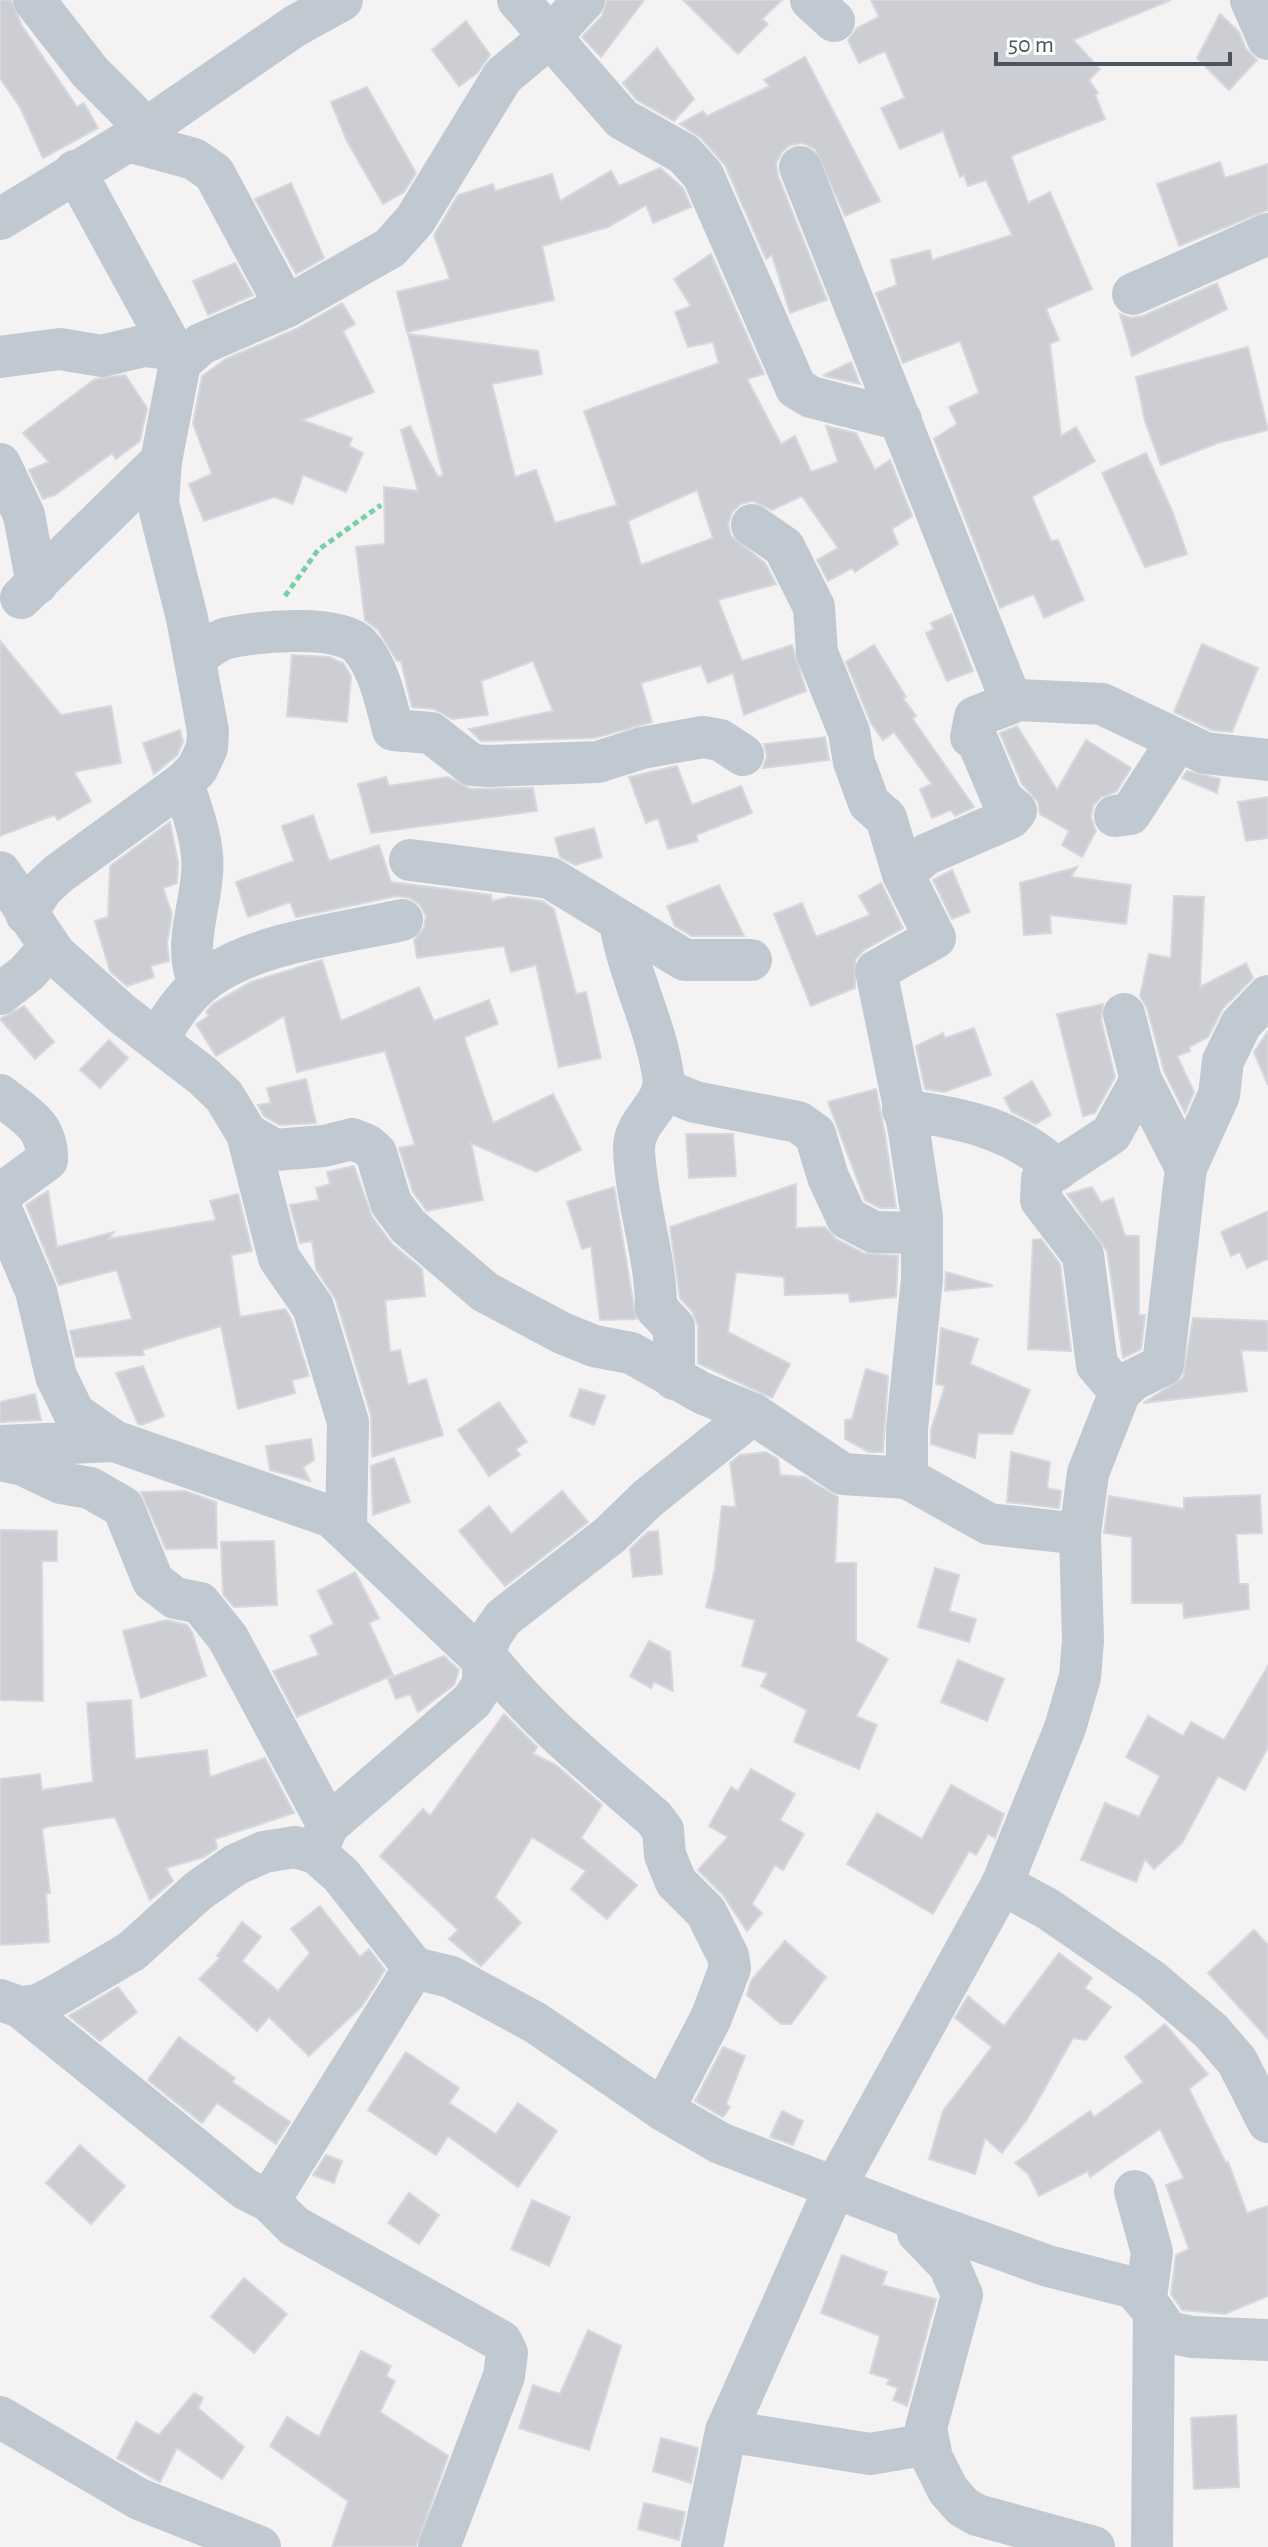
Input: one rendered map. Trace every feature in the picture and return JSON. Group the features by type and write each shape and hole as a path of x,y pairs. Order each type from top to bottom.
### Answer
{"street":[{"path":"34,0 137,135 194,159 214,173 286,307"},
{"path":"0,219 137,135 283,13 342,0"},
{"path":"518,0 622,119 684,154 703,175 796,388 811,397 901,420"},
{"path":"0,357 60,349 102,356 143,346 175,356 286,307 390,248 415,220 503,76 551,36 584,0"},
{"path":"1251,0 1268,39"},
{"path":"800,167 1004,684 1008,693 1019,700"},
{"path":"0,994 27,973 38,930 42,889 183,783 197,769 207,748 208,731 195,656 158,503 175,356 75,171"},
{"path":"1133,294 1268,234"},
{"path":"0,464 24,515 29,591 161,461"},
{"path":"752,525 784,547 814,607 817,653 849,732 854,762 869,803 886,818 903,874 935,938 876,971 916,1176 922,1233 922,1279 907,1429 907,1478"},
{"path":"195,656 225,639 312,631 342,634 359,645 382,688 393,730 431,733 472,765 598,762 642,748 703,737 720,740 743,755"},
{"path":"903,874 925,855 1010,818 1016,811 1002,799 978,742 971,737 975,717 1019,700 1102,704 1205,753 1268,760"},
{"path":"1115,816 1130,814 1140,803 1178,740"},
{"path":"183,783 201,850 203,872 190,948 199,984"},
{"path":"410,860 550,878 685,960 751,960"},
{"path":"0,872 38,930 73,972 224,1096 247,1134 279,1258 313,1307 348,1422 346,1528"},
{"path":"157,1040 199,984 229,966 267,951 402,920"},
{"path":"620,922 624,947 655,1033 663,1089 662,1099 641,1120 634,1150 656,1308 660,1316 674,1327 676,1335 674,1379"},
{"path":"702,2547 726,2431 835,2187 1002,1884 1065,1728 1080,1677 1083,1641 1080,1534 1088,1473 1120,1392 1133,1380 1163,1365 1186,1168 1219,1095 1223,1061 1241,1024 1268,996"},
{"path":"1124,1014 1141,1080 1186,1168"},
{"path":"1120,1392 1097,1365 1083,1255 1041,1200 1042,1179 1111,1134 1141,1080"},
{"path":"663,1089 695,1102 798,1122 815,1134 833,1190 847,1218 874,1232 922,1233"},
{"path":"0,1095 39,1124 47,1145 47,1160 2,1193 1,1209 36,1291 56,1376 74,1413 114,1441 332,1517 484,1657 545,1724 654,1818 663,1830 665,1855 676,1882 706,1912 728,1956 727,1983 663,2110"},
{"path":"903,1110 989,1126 1045,1158 1057,1170"},
{"path":"247,1134 275,1150 324,1146 352,1139 367,1145 376,1153 391,1203 408,1226 485,1292 583,1342 631,1353 674,1379 753,1414 843,1474 907,1478 989,1524 1080,1534"},
{"path":"10,2004 38,2005 132,1951 198,1891 235,1865 264,1852 322,1839 472,1701 483,1684 484,1657 503,1618 610,1535 647,1499 753,1414"},
{"path":"0,1446 114,1441"},
{"path":"0,1460 23,1465 61,1483 90,1488 123,1507 153,1581 175,1598 200,1603 228,1638 341,1875 414,1968 451,1977 536,2023 663,2110 720,2143 1048,2266 1134,2288 1168,2332 1192,2337 1268,2340"},
{"path":"1002,1884 1048,1909 1138,1971 1211,2031 1237,2061 1268,2122"},
{"path":"269,2201 414,1968"},
{"path":"10,2004 234,2180 269,2201 294,2226 461,2315 501,2341 507,2353 504,2376 439,2547"},
{"path":"1135,2191 1152,2252 1152,2547"},
{"path":"916,2219 918,2233 949,2265 962,2295 926,2428 932,2458 948,2490 963,2507 1021,2529 1094,2547"},
{"path":"0,2417 139,2499 260,2547"},
{"path":"726,2431 870,2454 929,2444"}],"path":[{"path":"278,601 295,585 318,550 381,505"}],"building":[{"path":"0,0 11,0 22,26 77,107 84,103 98,128 43,158 20,107 0,78"},
{"path":"607,0 644,0 601,57 582,37 602,16"},
{"path":"683,0 782,0 762,19 768,24 738,54"},
{"path":"871,0 1171,0 1073,40 1100,69 1089,80 1098,93 1095,95 1105,119 1011,156 1028,203 1050,192 1092,289 1046,309 1059,340 1050,344 1061,436 1076,427 1095,461 1032,497 1051,541 1058,540 1084,600 1044,618 1034,594 1000,608 934,439 957,424 949,407 979,393 960,341 903,363 876,293 897,285 891,260 930,250 932,260 1012,235 986,180 968,186 964,175 960,177 943,131 900,149 881,108 905,98 885,51 859,63 848,40 857,28 879,17"},
{"path":"1220,14 1239,32 1246,49 1257,60 1229,90 1197,58"},
{"path":"466,21 490,55 477,73 459,86 432,50"},
{"path":"657,48 694,99 674,121 637,100 623,83"},
{"path":"805,57 880,201 845,216 815,149 803,143 790,145 782,152 776,163 778,176 827,300 790,313 772,255 766,259 725,165 701,138 680,124 703,111 707,116 770,86 764,80"},
{"path":"367,87 416,173 404,192 383,204 347,141 331,102"},
{"path":"1220,162 1225,178 1268,164 1268,210 1179,246 1157,184"},
{"path":"660,168 683,188 691,207 653,223 646,205 608,227 542,246 554,300 407,332 397,292 450,279 434,235 458,195 493,184 495,191 552,174 560,201 611,171 619,186"},
{"path":"291,183 324,258 296,274 255,199"},
{"path":"711,254 764,374 747,379 781,444 795,436 811,472 838,462 826,426 856,433 875,470 890,460 912,516 892,529 898,544 855,572 852,568 828,581 817,560 838,548 802,496 772,510 753,501 741,504 732,512 728,524 731,536 765,563 776,584 718,600 742,661 792,645 806,691 744,715 733,673 708,683 701,665 641,683 652,722 594,738 481,741 469,729 553,711 533,661 481,681 488,715 452,719 434,709 412,707 401,661 397,661 378,630 365,620 356,547 385,544 384,487 418,491 401,430 410,426 438,477 443,475 408,334 538,351 542,374 492,384 515,477 536,470 555,523 617,505 584,411 719,363 713,342 688,347 675,312 691,306 674,279","holes":["697,490 713,538 641,565 628,521"]},
{"path":"235,263 253,295 208,315 193,281"},
{"path":"1217,283 1227,309 1132,356 1120,314 1131,318 1143,316"},
{"path":"342,303 355,324 343,331 374,392 302,420 352,438 349,446 363,453 346,492 303,475 293,504 274,497 204,521 189,484 212,474 193,424 202,376 226,359 296,329"},
{"path":"1248,347 1268,430 1218,443 1161,465 1145,421 1136,377"},
{"path":"851,362 860,384 824,376 824,375"},
{"path":"125,375 147,408 140,441 116,459 112,453 55,495 43,499 29,470 49,462 23,433 95,379"},
{"path":"1146,453 1173,513 1187,554 1145,567 1102,473"},
{"path":"951,614 973,671 947,681 926,633 934,629 931,623"},
{"path":"0,641 61,715 111,706 121,763 74,772 91,801 58,820 54,815 0,836"},
{"path":"1202,644 1258,668 1232,732 1212,730 1174,712"},
{"path":"874,645 916,716 912,718 974,807 955,816 951,810 932,818 920,789 932,784 894,732 883,740 871,723 846,662"},
{"path":"292,655 329,657 343,663 351,676 347,722 287,716"},
{"path":"1017,726 1057,790 1086,740 1131,768 1116,792 1101,797 1093,806 1091,818 1096,831 1082,857 1062,845 1069,831 1040,814 1038,802 1022,784 1000,733"},
{"path":"180,730 183,742 177,755 154,774 143,743"},
{"path":"825,737 829,760 763,768 767,756 764,744"},
{"path":"677,766 692,805 741,786 752,813 696,835 698,841 668,849 658,818 646,823 629,777"},
{"path":"1187,771 1220,779 1217,793 1182,778"},
{"path":"386,777 389,786 448,777 471,789 533,788 537,811 371,833 358,784"},
{"path":"1268,797 1268,838 1246,841 1238,802"},
{"path":"313,815 329,861 379,845 391,882 491,895 492,901 509,897 542,901 554,909 576,994 586,992 601,1058 559,1067 536,965 511,972 504,946 417,958 414,940 424,928 426,916 420,905 410,898 397,896 296,917 290,902 248,917 236,882 294,861 282,826"},
{"path":"170,822 178,863 177,883 163,888 172,914 167,943 169,961 151,966 154,977 127,986 110,971 95,921 108,917 110,866"},
{"path":"594,828 602,857 575,865 560,857 555,838"},
{"path":"1077,867 1071,877 1131,885 1126,924 1050,915 1051,933 1024,935 1020,883"},
{"path":"952,870 970,912 952,919 933,880"},
{"path":"881,883 903,928 864,950 855,960 855,988 811,1006 774,914 802,903 816,937 870,915 859,896"},
{"path":"719,885 744,936 692,936 675,926 667,906"},
{"path":"1174,896 1204,897 1200,987 1246,963 1253,978 1223,1008 1208,1037 1189,1047 1190,1051 1177,1056 1194,1092 1185,1113 1164,1071 1147,1008 1140,996 1149,954 1171,958"},
{"path":"322,960 341,1021 419,987 434,1021 489,1000 498,1024 464,1037 493,1123 553,1094 581,1150 536,1172 471,1143 483,1200 427,1211 413,1192 399,1148 415,1145 385,1051 297,1072 284,1016 216,1056 196,1024 209,1016 206,1012 213,1004 251,982"},
{"path":"1103,1004 1101,1020 1115,1077 1095,1113 1083,1116 1057,1014"},
{"path":"24,1006 54,1042 35,1059 0,1019"},
{"path":"974,1028 991,1075 944,1092 925,1089 916,1046 943,1033 945,1038"},
{"path":"1268,1031 1268,1085 1254,1052"},
{"path":"109,1040 128,1058 100,1088 80,1070"},
{"path":"306,1079 316,1123 280,1125 264,1116 258,1105 271,1103 267,1088"},
{"path":"1032,1081 1051,1115 1036,1124 1012,1112 1004,1098"},
{"path":"876,1089 896,1208 880,1208 865,1200 828,1102"},
{"path":"686,1134 733,1134 736,1176 689,1178"},
{"path":"354,1166 372,1217 392,1244 422,1269 425,1296 385,1300 390,1352 400,1350 408,1385 426,1379 443,1435 372,1457 371,1415 336,1300 316,1269 312,1241 300,1243 290,1205 319,1200 316,1188 330,1184 327,1172"},
{"path":"796,1184 796,1228 825,1227 836,1239 863,1253 898,1256 896,1297 850,1302 849,1293 785,1295 784,1277 736,1272 728,1332 790,1364 772,1398 698,1363 698,1326 692,1311 680,1298 670,1227"},
{"path":"614,1187 636,1319 600,1320 591,1246 582,1249 567,1202"},
{"path":"1092,1187 1101,1203 1113,1198 1125,1236 1139,1236 1139,1315 1145,1315 1141,1349 1123,1358 1107,1251 1067,1194"},
{"path":"48,1191 57,1247 114,1232 108,1239 216,1220 210,1201 238,1194 252,1251 231,1255 240,1317 285,1309 291,1318 309,1376 292,1380 295,1393 238,1409 221,1326 142,1350 144,1355 76,1357 70,1331 132,1319 117,1270 59,1285 26,1205"},
{"path":"1268,1211 1268,1259 1247,1268 1240,1252 1231,1256 1221,1232"},
{"path":"1041,1239 1060,1264 1071,1351 1028,1349 1033,1240"},
{"path":"946,1272 992,1285 992,1286 945,1291"},
{"path":"1193,1318 1268,1321 1268,1351 1241,1350 1247,1391 1143,1403 1183,1378"},
{"path":"941,1328 978,1339 970,1364 1030,1390 1012,1434 978,1433 975,1458 931,1444 931,1430 945,1386 936,1384"},
{"path":"143,1366 164,1416 142,1425 138,1424 116,1373"},
{"path":"866,1369 888,1376 883,1452 869,1452 845,1439 845,1420 852,1419"},
{"path":"580,1389 605,1396 594,1425 570,1416"},
{"path":"35,1394 41,1420 0,1422 0,1402"},
{"path":"499,1402 527,1442 516,1449 520,1455 489,1476 458,1430"},
{"path":"311,1439 314,1460 303,1467 310,1481 270,1470 266,1446"},
{"path":"766,1452 778,1459 780,1475 804,1477 838,1497 835,1563 856,1563 856,1641 888,1659 856,1716 877,1725 859,1769 794,1742 807,1710 761,1686 768,1673 742,1666 755,1620 706,1607 715,1569 722,1506 736,1507 730,1463 740,1455"},
{"path":"1011,1452 1050,1462 1047,1488 1061,1491 1059,1508 1007,1502"},
{"path":"394,1458 410,1502 373,1515 371,1466"},
{"path":"185,1491 216,1502 217,1548 166,1549 141,1492"},
{"path":"562,1491 588,1522 505,1586 459,1531 489,1506 511,1534"},
{"path":"1260,1495 1262,1533 1236,1534 1239,1584 1248,1584 1249,1609 1184,1618 1183,1603 1132,1603 1132,1537 1104,1533 1109,1496 1184,1509 1184,1498"},
{"path":"0,1530 57,1531 57,1561 42,1561 43,1701 0,1700"},
{"path":"658,1531 662,1574 633,1577 630,1549 648,1532"},
{"path":"274,1541 277,1605 234,1607 223,1594 221,1542"},
{"path":"935,1568 959,1575 949,1611 976,1619 969,1642 918,1627"},
{"path":"355,1572 379,1618 369,1623 393,1675 297,1717 273,1671 319,1655 310,1636 334,1624 318,1591"},
{"path":"166,1620 187,1625 192,1632 206,1676 141,1698 123,1631"},
{"path":"649,1641 670,1652 673,1691 654,1682 651,1688 630,1676"},
{"path":"444,1656 459,1670 454,1685 418,1712 410,1694 396,1699 388,1679"},
{"path":"958,1660 1004,1679 987,1721 941,1702"},
{"path":"1268,1666 1268,1747 1245,1790 1218,1776 1182,1843 1154,1869 1145,1859 1136,1882 1081,1860 1105,1803 1139,1817 1160,1776 1126,1757 1148,1716 1183,1736 1191,1722 1224,1740"},
{"path":"131,1700 135,1759 207,1750 210,1777 265,1758 294,1813 215,1839 217,1848 204,1857 166,1868 173,1881 150,1900 115,1817 46,1827 42,1829 50,1893 46,1893 49,1942 0,1945 0,1779 40,1774 42,1790 93,1782 87,1703"},
{"path":"504,1714 537,1747 533,1754 556,1765 602,1805 581,1838 637,1885 607,1919 571,1889 586,1871 532,1837 495,1897 521,1923 481,1966 449,1939 458,1930 380,1856 423,1809 430,1816"},
{"path":"751,1769 795,1794 780,1820 804,1834 783,1870 775,1865 752,1904 762,1913 747,1931 723,1895 698,1870 728,1837 709,1826 731,1787 738,1791"},
{"path":"951,1785 1004,1814 995,1838 988,1834 976,1855 969,1851 933,1914 847,1864 877,1813 922,1839"},
{"path":"320,1906 360,1957 369,1949 385,1970 362,2006 309,2056 269,2017 257,2031 199,1979 220,1958 217,1956 242,1922 261,1937 242,1961 278,1991 310,1953 291,1929"},
{"path":"1254,1930 1268,1945 1268,2039 1208,1973"},
{"path":"785,1941 826,1977 791,2024 781,2024 747,1995 751,1981"},
{"path":"1059,1953 1092,1978 1085,1988 1111,2007 1086,2040 1073,2038 1028,2118 1002,2153 985,2138 975,2174 929,2159 943,2111 992,2047 955,2018 968,1996 1004,2026"},
{"path":"118,1987 137,2012 100,2041 69,2016"},
{"path":"1165,2024 1208,2074 1189,2089 1228,2162 1247,2213 1268,2206 1268,2296 1225,2314 1182,2310 1171,2294 1176,2255 1189,2249 1166,2185 1184,2178 1160,2129 1090,2177 1088,2171 1039,2196 1028,2174 1015,2163 1090,2111 1094,2117 1143,2082 1125,2057"},
{"path":"179,2037 235,2078 232,2082 290,2122 276,2144 217,2103 202,2123 148,2080"},
{"path":"723,2047 745,2056 726,2104 730,2107 723,2117 695,2101"},
{"path":"406,2052 459,2088 449,2103 496,2134 518,2103 557,2131 518,2187 448,2136 436,2155 368,2110"},
{"path":"782,2111 803,2121 793,2145 770,2137"},
{"path":"80,2145 125,2186 91,2224 46,2183"},
{"path":"326,2155 342,2161 334,2183 313,2175"},
{"path":"409,2193 439,2215 419,2244 388,2223"},
{"path":"532,2200 570,2217 549,2266 511,2249"},
{"path":"842,2255 887,2272 882,2285 936,2299 907,2406 893,2400 898,2388 887,2384 890,2379 870,2373 880,2336 821,2313"},
{"path":"244,2278 287,2314 254,2353 211,2317"},
{"path":"588,2330 621,2346 589,2450 519,2428 533,2385 560,2394"},
{"path":"361,2351 391,2366 386,2376 395,2381 380,2412 448,2456 416,2547 332,2547 348,2501 270,2446 287,2417 319,2437"},
{"path":"194,2393 203,2398 198,2408 244,2447 222,2479 177,2448 160,2482 117,2458 136,2422 159,2435"},
{"path":"1236,2415 1239,2487 1194,2489 1191,2418"},
{"path":"661,2438 698,2448 691,2483 653,2471"},
{"path":"644,2503 685,2512 679,2540 638,2529"}]}
